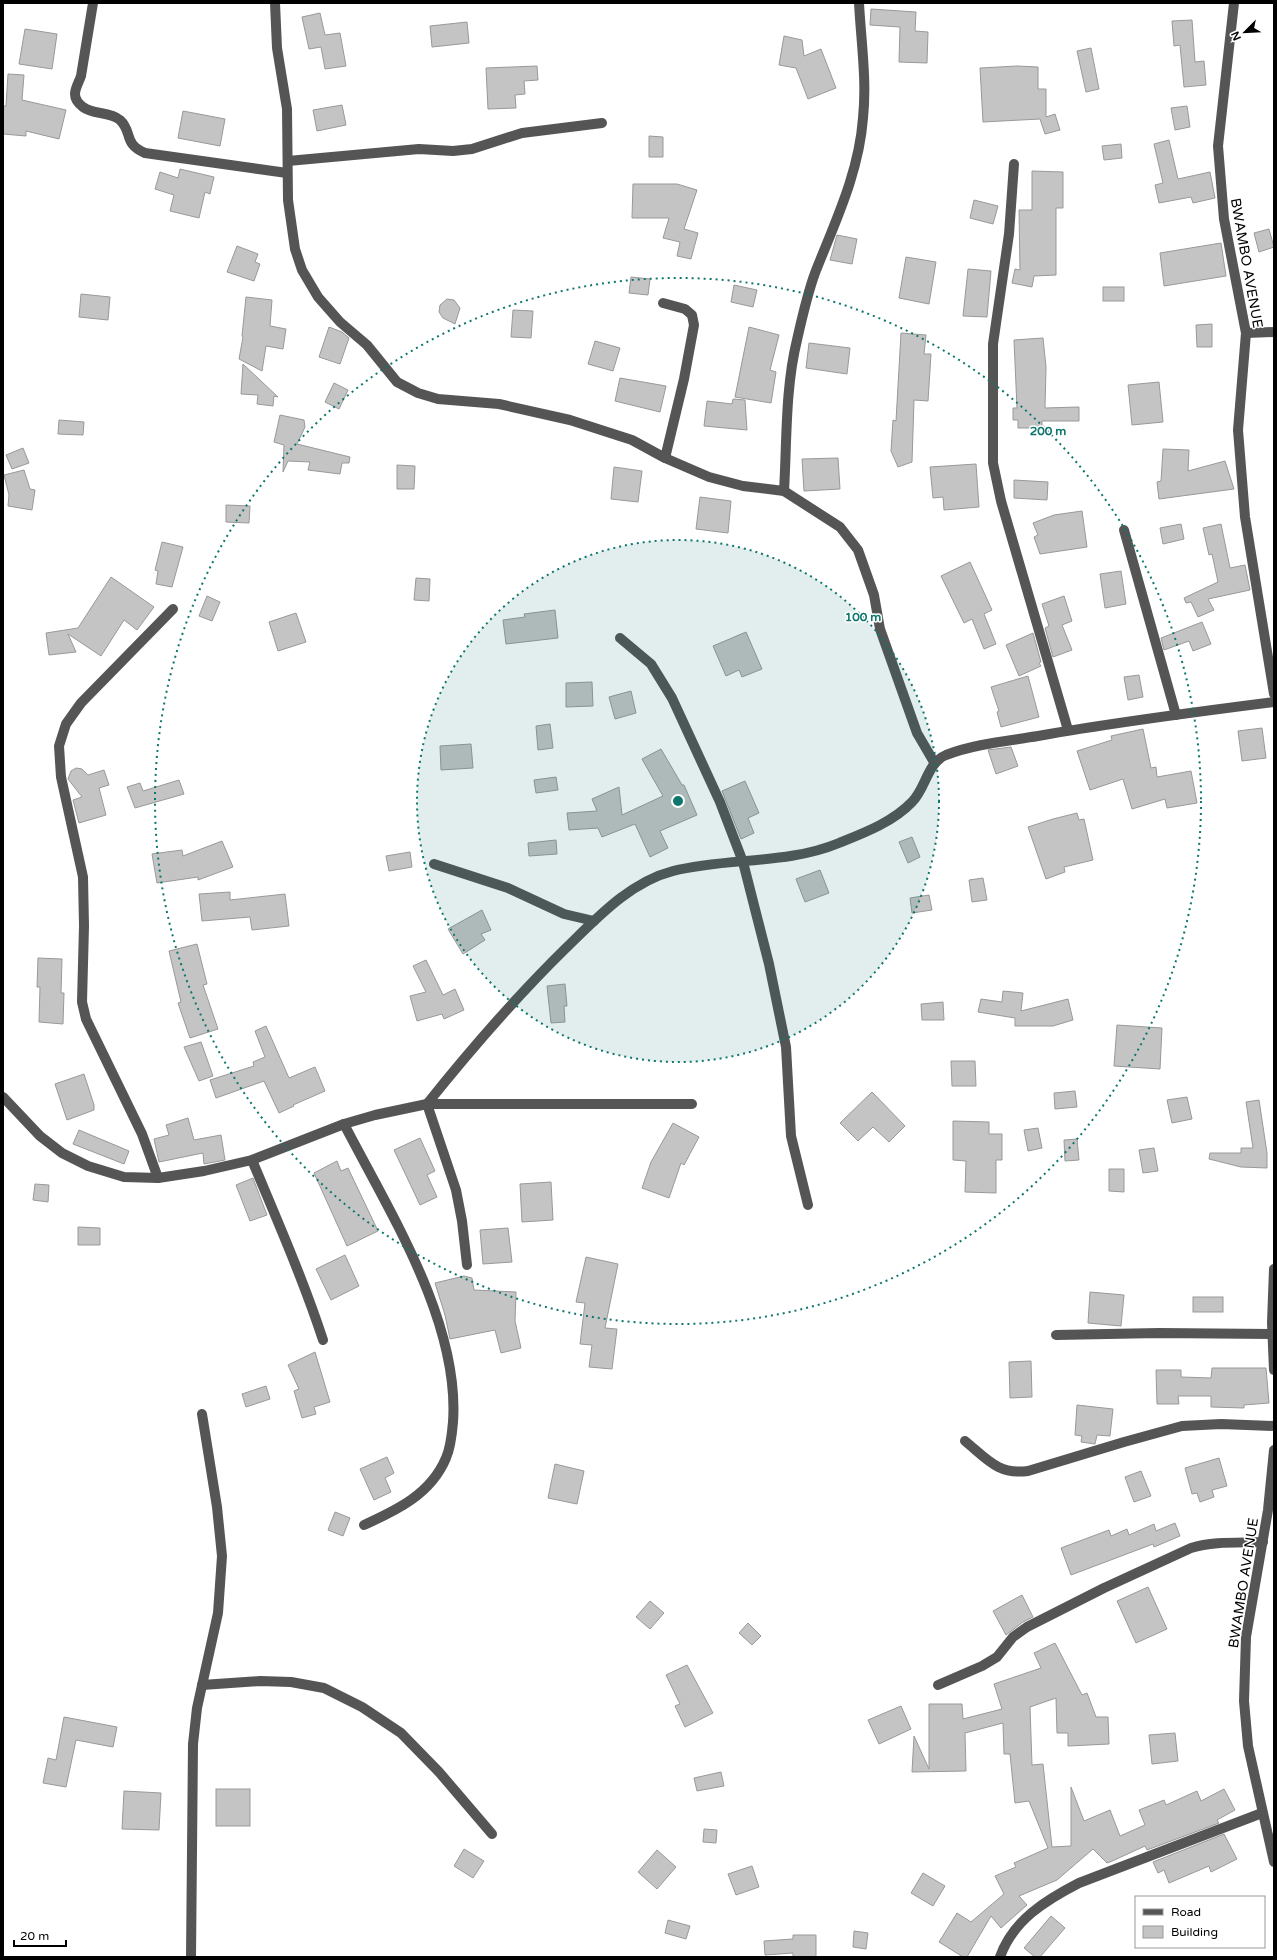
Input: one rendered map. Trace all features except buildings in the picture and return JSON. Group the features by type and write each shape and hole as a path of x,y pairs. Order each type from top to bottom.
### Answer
{"street":[{"path":"92,3 80,78 75,94 78,102 84,108 110,115 120,120 125,127 129,140 135,149 145,153 288,173"},
{"path":"275,3 277,48 287,109 288,200 295,249 302,270 318,298 340,322 367,345 397,382 418,393 438,399 499,404 570,420 632,440 664,458 716,479 743,486 784,491 840,527 858,550 872,588 880,629 916,733 934,762"},
{"path":"784,491 789,400 792,363 796,342 815,274 845,199 856,159 864,118 864,77 859,3"},
{"name":"BWAMBO AVENUE","path":"1234,3 1218,146 1224,219 1246,333 1238,430 1244,510 1274,694"},
{"path":"288,161 419,149 453,151 472,148 522,133 602,122"},
{"path":"1014,164 1009,234 993,344 994,463 1001,501 1068,730"},
{"path":"663,303 685,308 692,315 694,325 684,379 664,458"},
{"path":"1246,333 1274,332"},
{"path":"1124,530 1176,715"},
{"path":"158,1178 139,1128 86,1019 82,1002 84,926 82,877 61,777 59,746 66,724 81,703 173,609"},
{"path":"620,638 651,664 672,698 720,802 743,862 769,964 786,1048 791,1136 808,1205"},
{"path":"427,1104 482,1037 537,977 594,921 646,880 671,871 705,864 778,859 836,844 896,817 914,800 926,782 934,762 945,756 963,750 1068,730 1274,702"},
{"path":"434,864 508,888 564,914 594,921"},
{"path":"3,1097 40,1136 62,1153 88,1166 124,1177 158,1178 204,1171 252,1160 344,1124 375,1114 427,1104 692,1104"},
{"path":"427,1104 456,1190 462,1221 467,1265"},
{"path":"344,1124 401,1233 431,1300 445,1342 452,1377 454,1408 452,1438 446,1458 432,1481 412,1501 391,1513 364,1525"},
{"path":"252,1160 299,1271 324,1340"},
{"path":"1274,1269 1272,1334 1274,1370"},
{"path":"1056,1335 1159,1333 1272,1334"},
{"path":"192,1957 193,1744 197,1708 218,1613 222,1556 202,1414"},
{"path":"965,1441 996,1466 1005,1471 1015,1473 1028,1471 1182,1426 1221,1424 1274,1426"},
{"name":"BWAMBO AVENUE","path":"1274,1450 1268,1510 1246,1636 1244,1701 1248,1746 1274,1862"},
{"path":"938,1685 982,1666 996,1657 1013,1637 1026,1627 1104,1588 1191,1548 1204,1544 1263,1542"},
{"path":"202,1685 260,1681 291,1682 324,1688 362,1707 401,1733 439,1772 492,1834"},
{"path":"1000,1957 1005,1944 1019,1925 1040,1905 1057,1894 1086,1880 1262,1813"}]}
